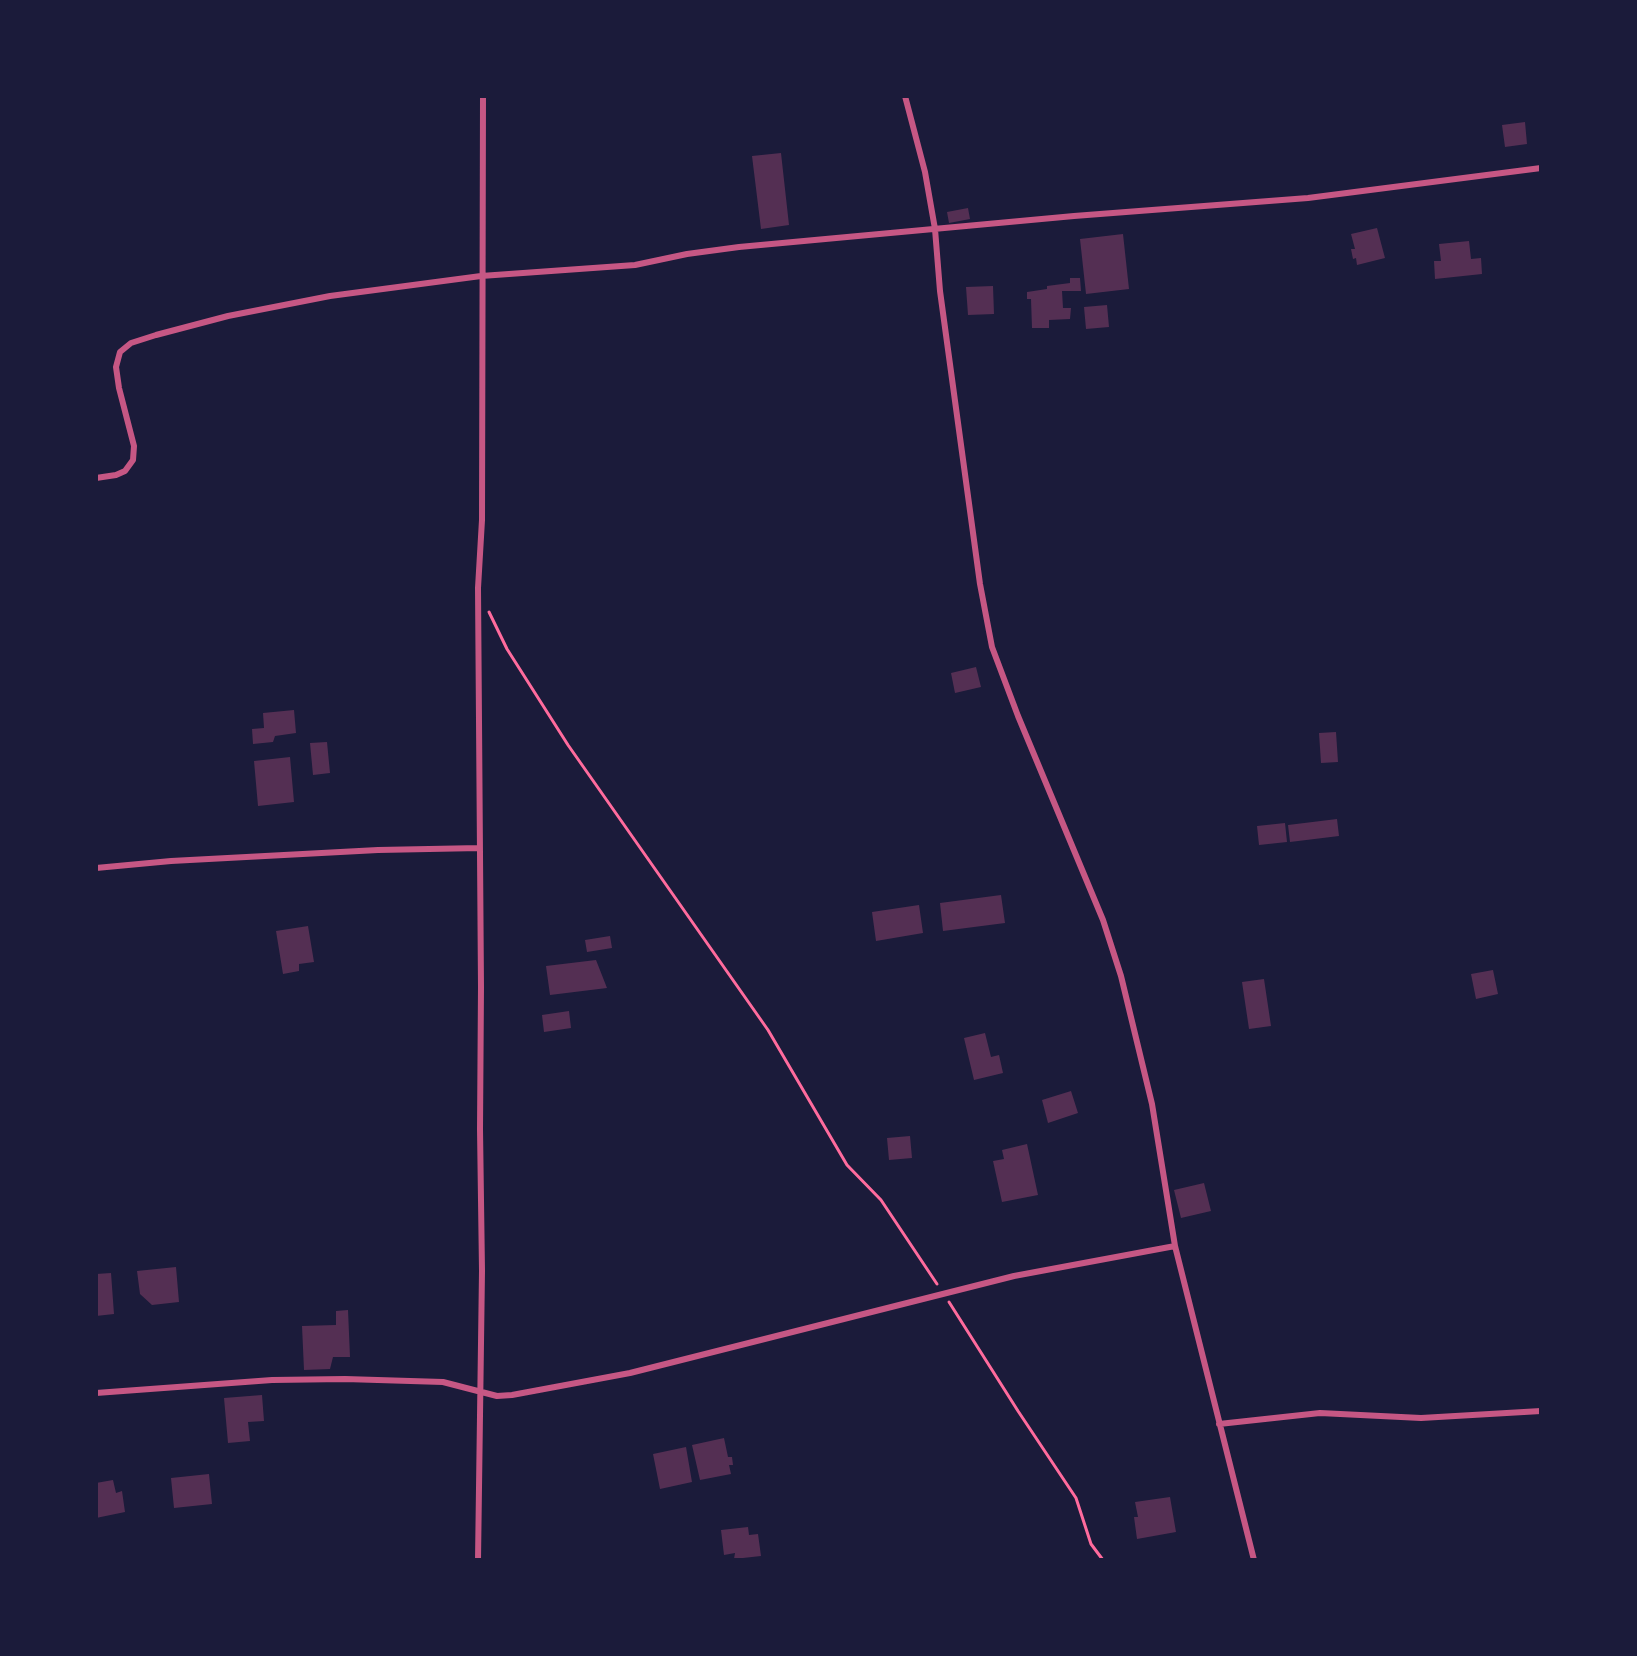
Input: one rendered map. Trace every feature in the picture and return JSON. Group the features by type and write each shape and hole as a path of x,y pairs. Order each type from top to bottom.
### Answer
{"street":[{"path":"478,1560 482,1281 478,588 482,520 483,96"},
{"path":"905,96 925,172 978,572 992,647 1018,716 1103,920 1121,976 1152,1104 1175,1246 1254,1560"},
{"path":"96,478 125,471 133,460 134,446 116,367 120,352 131,343 228,316 330,296 481,276 636,265 687,254 739,247 1308,198 1541,168"},
{"path":"96,868 171,861 378,850 480,848"},
{"path":"96,1393 272,1380 345,1379 443,1382 496,1396 512,1395 630,1373 1014,1276 1175,1246"},
{"path":"1219,1424 1320,1413 1421,1418 1541,1411"}],"path":[{"path":"488,608 507,649 568,746 768,1030 847,1165 881,1200 1076,1498 1091,1544 1103,1560"}],"building":[{"path":"1525,122 1527,144 1505,147 1502,125"},
{"path":"781,153 789,225 761,229 752,156"},
{"path":"968,208 970,219 949,223 947,212"},
{"path":"1377,228 1385,258 1357,265 1351,249 1355,249 1351,234"},
{"path":"1123,234 1129,289 1086,294 1080,239"},
{"path":"1469,241 1471,259 1481,258 1482,274 1435,279 1434,261 1441,261 1439,244"},
{"path":"1070,278 1080,278 1081,291 1062,291 1063,308 1071,308 1070,319 1049,320 1049,328 1032,328 1031,299 1027,299 1027,292 1070,283"},
{"path":"993,286 994,314 968,315 966,287"},
{"path":"1107,305 1109,327 1086,329 1084,307"},
{"path":"976,667 981,687 955,693 951,673"},
{"path":"294,710 296,733 275,736 273,742 253,744 252,729 264,728 263,713"},
{"path":"1336,732 1338,762 1321,763 1319,733"},
{"path":"327,742 330,773 313,775 310,743"},
{"path":"290,757 294,802 258,806 254,761"},
{"path":"1337,819 1339,836 1290,842 1288,825"},
{"path":"1285,823 1287,842 1259,845 1257,826"},
{"path":"1001,895 1005,923 943,931 940,903"},
{"path":"919,905 923,933 876,941 872,912"},
{"path":"308,926 314,962 299,964 299,971 283,974 276,931"},
{"path":"610,936 612,948 587,952 585,940"},
{"path":"596,960 607,988 550,995 546,966"},
{"path":"1493,970 1498,994 1476,999 1471,974"},
{"path":"1264,979 1271,1026 1249,1029 1242,982"},
{"path":"569,1011 571,1028 544,1032 542,1015"},
{"path":"985,1033 991,1057 999,1055 1003,1073 974,1080 964,1038"},
{"path":"1071,1091 1078,1113 1048,1123 1042,1100"},
{"path":"910,1136 912,1158 889,1160 887,1138"},
{"path":"1027,1144 1038,1195 1002,1202 993,1161 1004,1159 1002,1150"},
{"path":"1204,1183 1211,1211 1181,1218 1174,1190"},
{"path":"176,1267 179,1302 152,1305 140,1294 137,1271"},
{"path":"111,1273 114,1314 96,1316 96,1274"},
{"path":"348,1310 350,1357 333,1357 330,1369 304,1370 302,1326 336,1325 336,1311"},
{"path":"262,1395 264,1421 248,1422 250,1441 228,1443 224,1398"},
{"path":"724,1438 728,1457 732,1457 733,1465 729,1465 731,1474 700,1480 692,1445"},
{"path":"686,1447 692,1482 660,1489 653,1454"},
{"path":"209,1474 212,1504 174,1508 171,1478"},
{"path":"113,1480 116,1493 122,1491 125,1512 96,1518 96,1483"},
{"path":"1170,1497 1176,1532 1137,1539 1134,1517 1138,1517 1135,1502"},
{"path":"748,1527 749,1535 758,1534 761,1556 734,1559 735,1553 724,1555 721,1530"}]}
